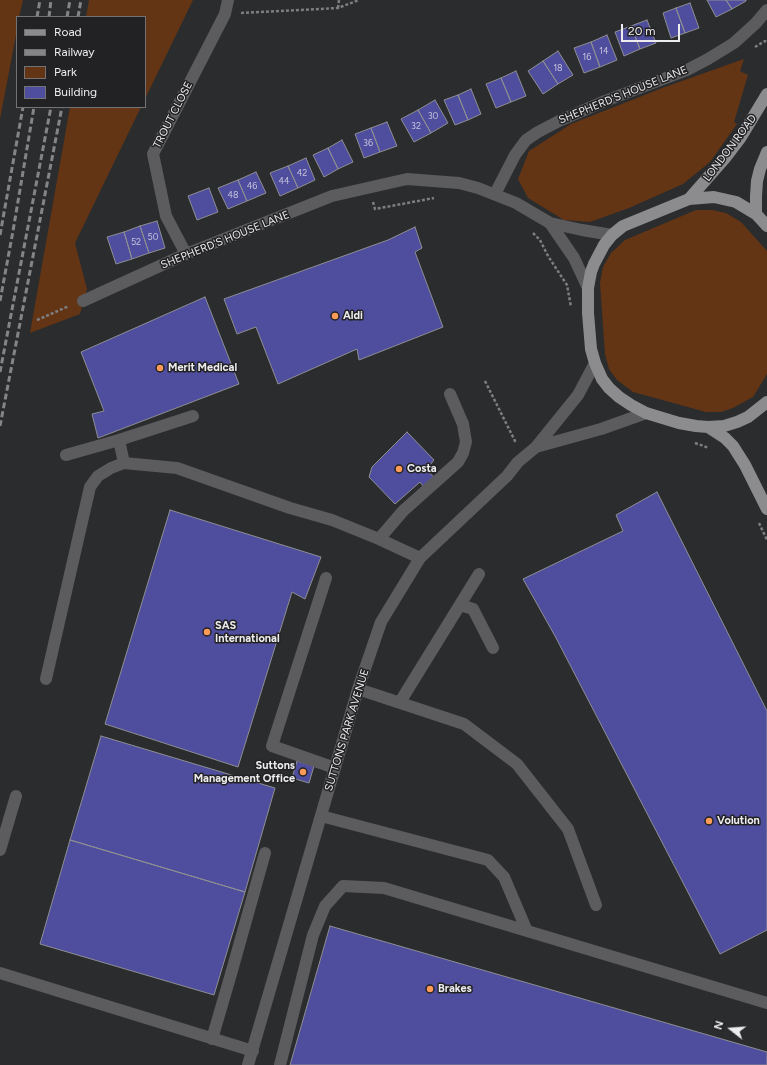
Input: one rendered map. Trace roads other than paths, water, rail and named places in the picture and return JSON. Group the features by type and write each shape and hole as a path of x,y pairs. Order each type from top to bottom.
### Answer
{"main road":[{"name":"LONDON ROAD","path":"689,199 720,164 741,137 767,94"},
{"path":"756,214 757,181 767,152"},
{"path":"767,226 756,214 736,202 714,197 689,199 623,226 612,235 598,255 591,272 588,288 588,330 595,364 608,388 631,405 646,413 679,423 708,427 724,426 737,422 748,417 767,402"},
{"path":"708,427 725,438 733,446 745,465 767,509"}],"street":[{"name":"TROUT CLOSE","path":"186,254 166,216 153,154 225,14 228,0"},
{"name":"SHEPHERD'S HOUSE LANE","path":"495,194 516,155 526,140 559,121 605,101 687,70 708,59 734,42 756,23 767,10"},
{"name":"SHEPHERD'S HOUSE LANE","path":"83,301 186,254 332,196 408,179 459,183 495,194 550,223 612,235"},
{"name":"SHEPHERD'S HOUSE LANE","path":"550,223 574,258 588,288"},
{"name":"SUTTONS PARK AVENUE","path":"248,1065 358,689 381,622 420,558 507,476 518,462 536,447 578,395 595,364"},
{"path":"379,539 403,510 458,462 463,453 466,442 463,424 450,394"},
{"name":"SUTTONS PARK AVENUE","path":"536,447 601,429 646,413"},
{"path":"66,455 119,440 193,416"},
{"path":"119,440 124,464"},
{"path":"46,679 90,487 98,476 111,468 124,464 177,468 290,508 332,520 420,558"},
{"path":"400,702 479,574"},
{"path":"326,578 272,746 335,768"},
{"path":"460,604 472,609 493,648"},
{"path":"358,689 464,724 517,764 568,829 596,905"},
{"path":"0,850 16,796"},
{"path":"321,816 488,860 504,876 527,931"},
{"path":"212,1039 265,853"},
{"path":"280,1065 313,935 325,906 343,886 384,888 767,1003"},
{"path":"0,973 253,1051"}],"railway":[{"path":"37,16 40,0"},
{"path":"49,16 51,0"},
{"path":"67,16 70,0"},
{"path":"78,16 81,0"},
{"path":"0,235 23,108"},
{"path":"0,301 34,108"},
{"path":"0,372 51,108"},
{"path":"0,426 62,108"}],"place":[{"name":"Aldi","path":"335,316"},
{"name":"Merit Medical","path":"160,368"},
{"name":"Costa","path":"399,469"},
{"name":"SAS International","path":"207,632"},
{"name":"Suttons Management Office","path":"303,772"},
{"name":"Volution","path":"709,821"},
{"name":"Brakes","path":"430,989"}]}
